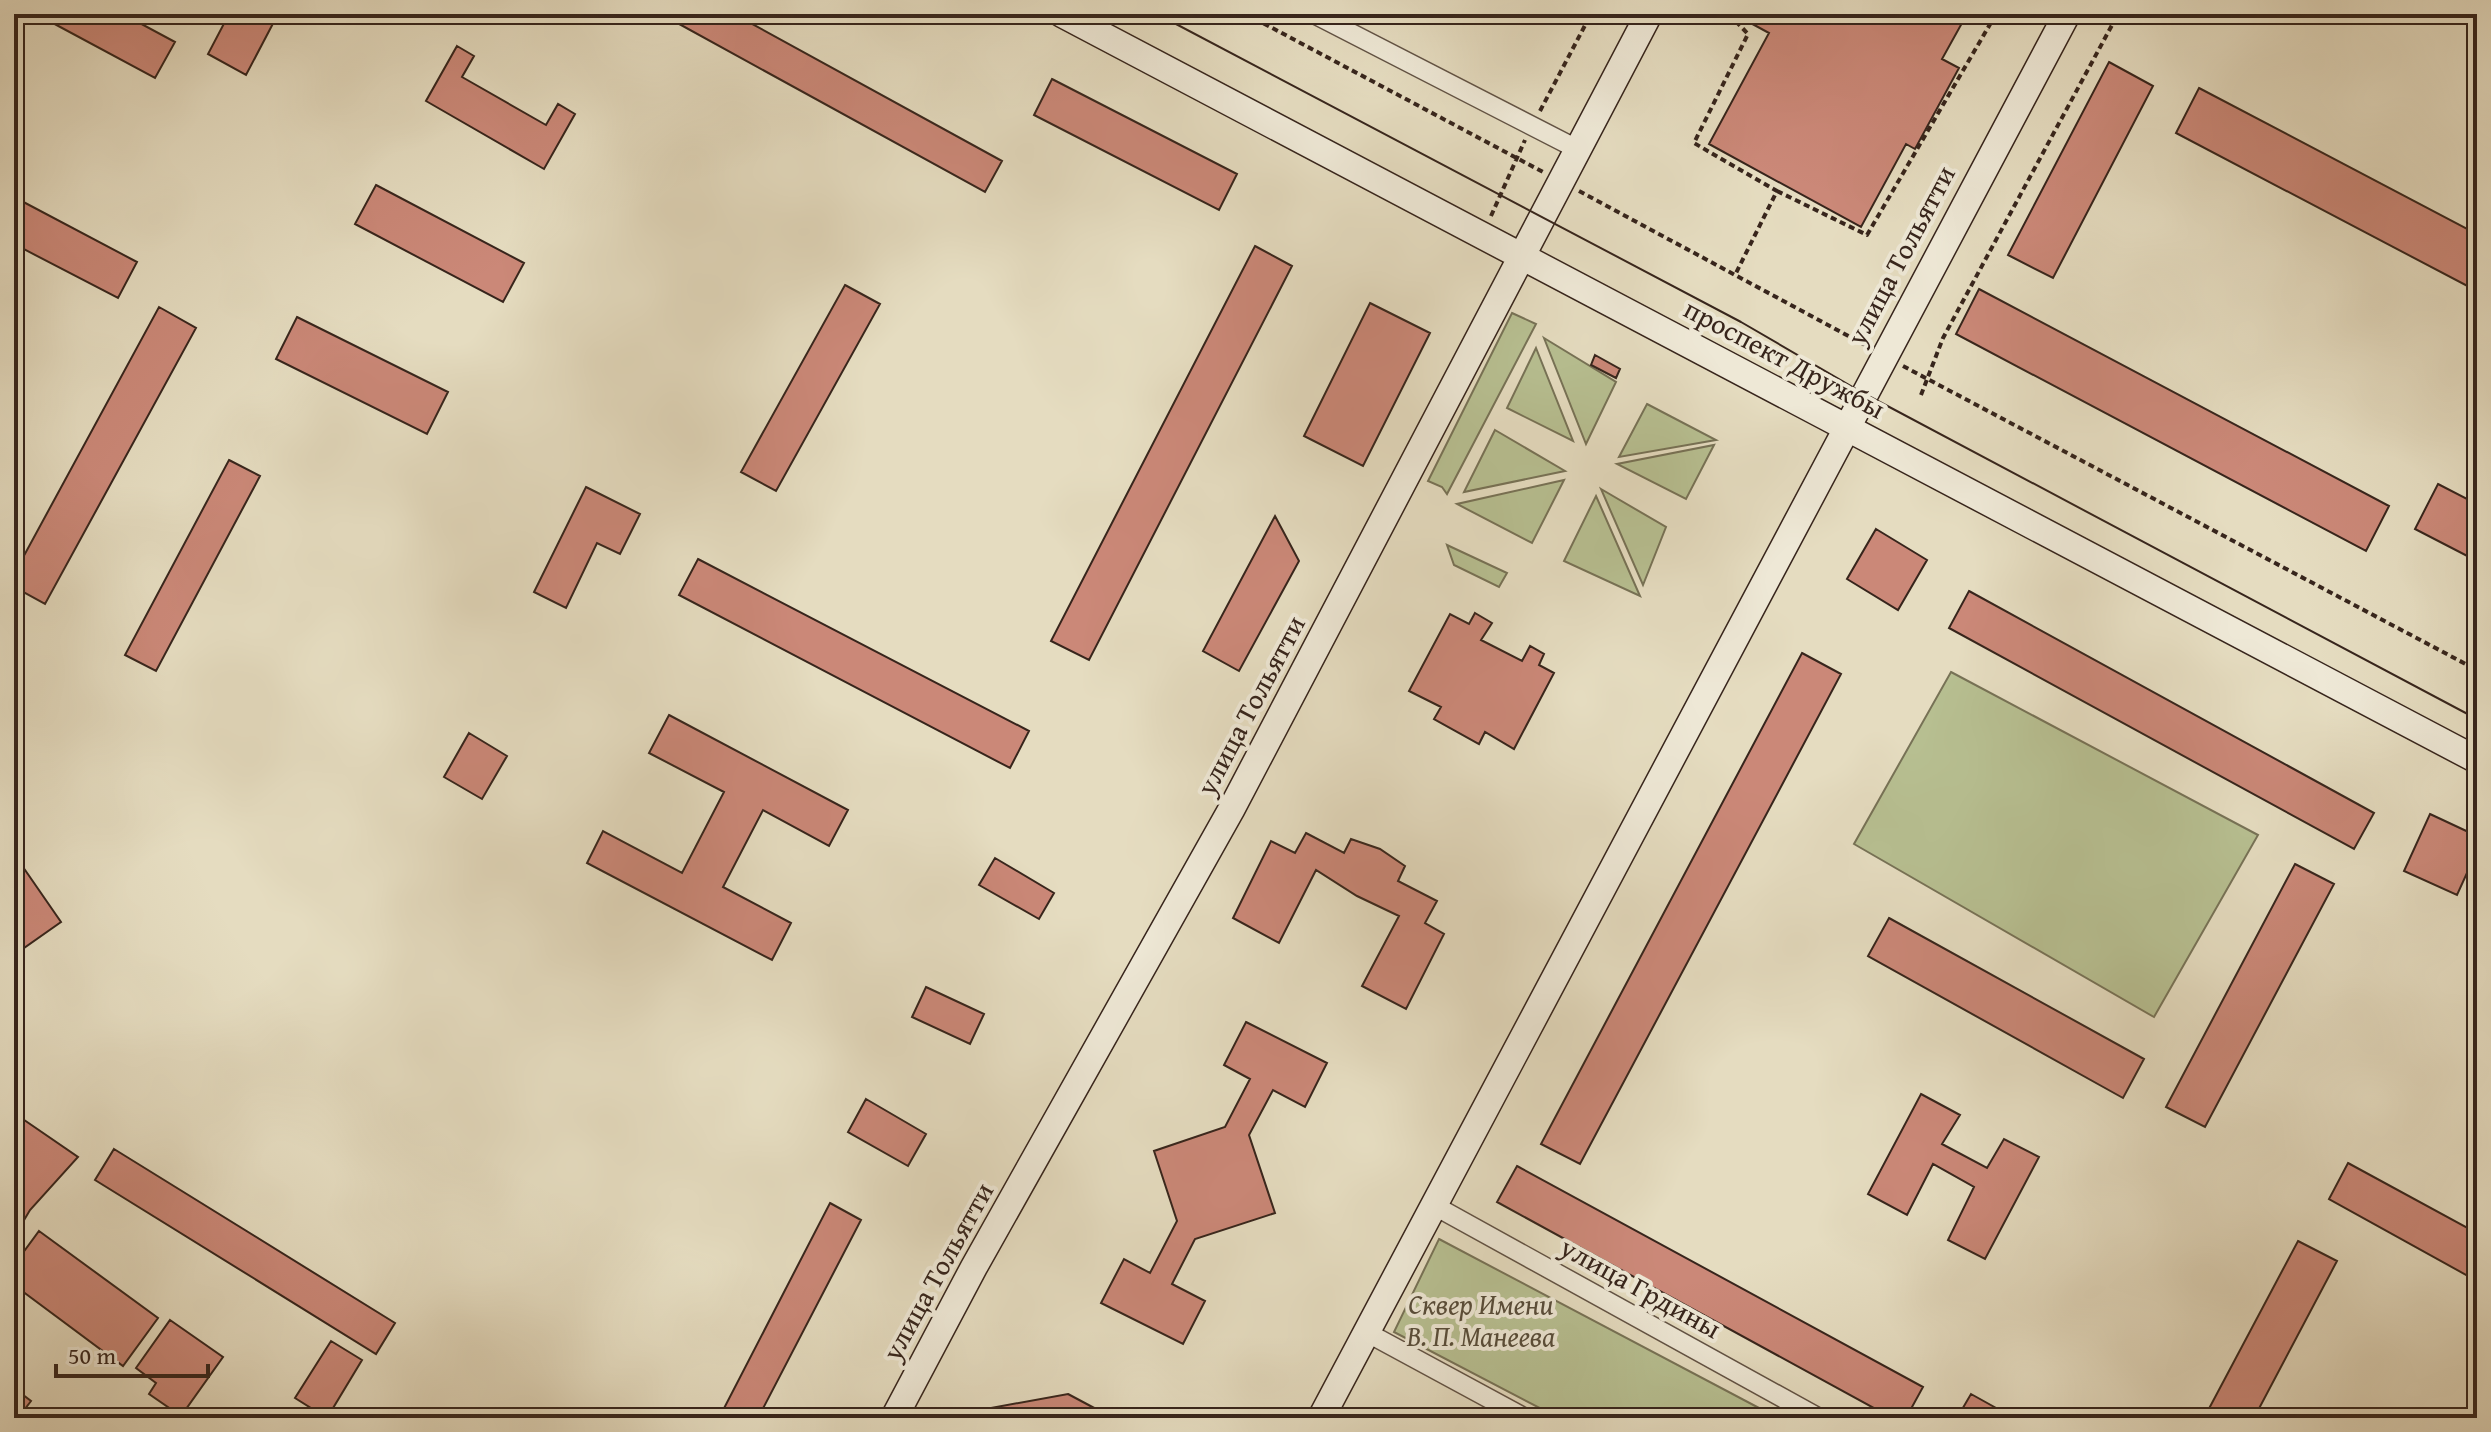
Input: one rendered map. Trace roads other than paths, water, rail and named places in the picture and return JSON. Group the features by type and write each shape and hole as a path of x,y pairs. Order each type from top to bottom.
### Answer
{"street":[{"name":"проспект Дружбы","path":"1062,14 2477,760"},
{"path":"1314,14 1577,149"},
{"name":"улица Тольятти","path":"894,1418 974,1267 1231,810 1520,254 1649,14"},
{"name":"улица Тольятти","path":"1321,1418 1883,355 2067,14"},
{"name":"улица Грдины","path":"1435,1206 1819,1418"},
{"path":"1366,1332 1525,1418"}],"tram line":[{"path":"1157,14 1741,322 1863,393 2477,719"}],"park label":[{"name":"Сквер Имени В. П. Манеева","path":"1481,1319"}]}
